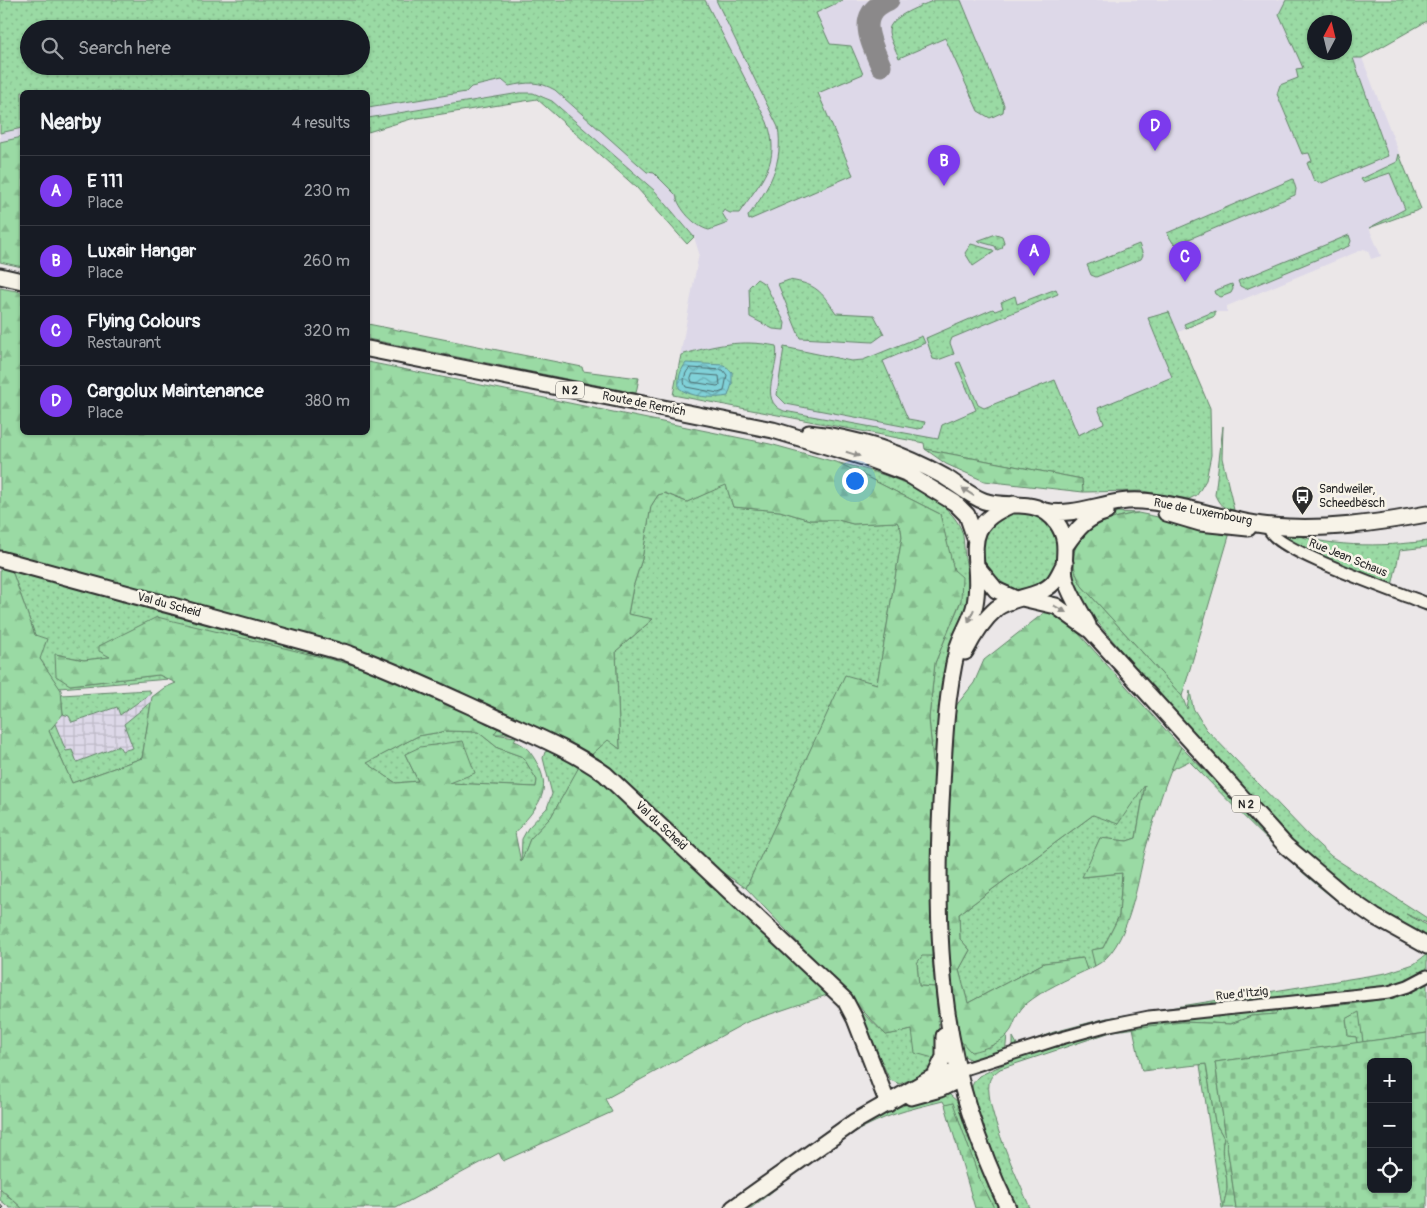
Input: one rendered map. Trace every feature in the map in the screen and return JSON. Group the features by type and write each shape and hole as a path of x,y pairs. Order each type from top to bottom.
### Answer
{"main road":[{"path":"0,276 20,281"},
{"name":"Route de Remich","path":"370,350 773,430 866,458 906,473 956,503 967,515 975,538"},
{"name":"Route de Remich","path":"773,430 820,434 888,451 945,477 980,499 996,504 1014,504"},
{"name":"Rue de Luxembourg","path":"1045,511 1063,513 1114,502 1140,500 1200,510 1272,526 1344,525 1427,514"},
{"path":"954,673 973,636 998,608 1019,598 1044,590 1053,583 1065,562 1066,545 1057,522 1045,511 1030,505 1014,504 992,514 981,526 975,538 974,556 978,568 996,590 1019,598"},
{"path":"1129,508 1154,506 1191,515 1198,513 1200,510"},
{"name":"Rue de Luxembourg","path":"1066,545 1076,530 1088,519 1100,514 1129,508 1160,511 1223,527 1262,529 1272,526"},
{"name":"Val du Scheid","path":"0,559 341,651 382,666 585,760 605,774 845,1000 855,1019 888,1104"},
{"name":"N 2","path":"1065,562 1066,580 1092,631"},
{"path":"938,1083 944,1057 944,1000 938,918 945,738 957,648 975,607 978,568"},
{"name":"N 2","path":"1019,598 1056,606 1092,631 1286,846 1346,897 1375,917 1427,946"},
{"path":"944,1000 953,1052 965,1097 979,1142 1008,1208"},
{"path":"733,1208 854,1122 888,1104 959,1075"},
{"path":"938,1083 965,1097"}],"street":[{"name":"Rue Jean Schaus","path":"1272,526 1270,530 1272,536 1300,553 1427,604"},
{"name":"Rue d'Itzig","path":"959,1075 982,1063 1109,1025 1149,1018 1389,992 1408,986 1427,976"},
{"name":"Rue d'Itzig","path":"959,1075 1058,1039"},
{"path":"953,1052 967,1062 982,1063"}],"shaded area":[{"path":"0,0 1427,0 1427,21 1362,58 1421,209 1369,228 1381,256 1371,259 1368,251 1364,249 1227,306 1227,312 1216,312 1215,316 1174,334 1202,440 925,449 924,443 673,395 699,253 694,237 655,191 545,97 533,93 520,93 370,118 370,90 20,90 20,137 0,142"},
{"path":"151,693 151,702 125,724 133,748 122,751 119,746 77,762 66,752 55,724 63,714 69,716 72,722 117,706 120,715"}],"green space":[{"path":"0,0 705,0 767,122 772,149 771,160 767,170 739,213 730,213 724,210 722,213 728,223 709,230 698,225 688,216 680,206 676,195 654,173 647,172 555,90 538,84 528,83 509,86 502,80 471,87 466,92 370,108 370,90 20,90 20,128 0,133"},
{"path":"716,0 843,0 816,13 830,44 851,46 863,74 818,93 853,175 749,220 748,216 762,196 777,163 779,152 778,127"},
{"path":"935,0 961,0 1004,105 1003,112 990,118 978,111 945,38 899,58 889,32 890,26 900,16"},
{"path":"1286,0 1427,0 1427,21 1362,58 1353,58 1388,156 1322,183 1314,181 1307,163 1312,161 1309,153 1302,154 1277,94 1280,85 1298,78 1296,69 1303,68 1279,14"},
{"path":"520,93 533,93 552,101 655,191 694,237 687,244 637,188 537,99 411,119 370,131 370,118"},
{"path":"20,137 20,267 0,262 0,142"},
{"path":"1399,154 1421,209 1369,228 1405,209 1390,173 1363,182 1361,179 1397,162"},
{"path":"1293,179 1296,189 1295,195 1177,244 1173,243 1167,233"},
{"path":"996,234 1002,236 1004,242 1002,248 997,250 995,246 977,241"},
{"path":"1349,235 1351,241 1349,246 1246,289 1240,286 1238,281"},
{"path":"971,244 993,250 994,252 973,266 965,253"},
{"path":"1139,244 1143,255 1141,259 1096,277 1091,275 1087,265"},
{"path":"757,279 765,284 785,323 784,330 773,329 750,317 749,287"},
{"path":"789,280 812,286 822,294 836,313 874,315 884,334 873,342 800,338 778,284"},
{"path":"1232,284 1233,289 1231,293 1221,297 1215,294 1214,291"},
{"path":"0,288 20,292 20,435 370,435 370,362 770,444 839,463 940,514 954,570 962,577 961,600 935,663 929,718 934,774 932,956 922,956 917,963 919,986 935,987 941,1049 937,1059 915,1053 912,1030 886,1035 746,888 845,675 877,684 902,537 901,529 897,522 853,524 838,520 810,520 780,511 733,507 726,485 687,502 665,493 658,495 651,506 642,559 633,587 628,614 653,619 616,651 620,749 608,740 590,756 385,661 345,645 0,552"},
{"path":"1056,289 1058,294 952,338 950,343 954,354 938,360 933,359 926,338 993,309 995,311 1003,308 1001,302 1015,296 1017,304"},
{"path":"1215,311 1215,316 1186,328 1184,324"},
{"path":"1169,312 1210,408 1211,455 1206,480 1197,495 1189,499 1142,491 1083,492 1082,479 925,449 924,443 673,395 681,355 728,344 751,343 776,346 777,354 770,391 776,406 784,411 938,439 942,425 976,410 956,363 960,362 978,405 984,408 1055,380 1078,435 1104,423 1098,408 1172,377 1148,318"},
{"path":"370,324 582,367 583,371 639,378 636,393 370,339"},
{"path":"922,336 925,343 883,361 908,419 925,422 923,428 918,429 786,404 777,395 784,347 851,361 863,360"},
{"path":"1223,426 1222,458 1234,510 1222,506 1215,495"},
{"path":"925,449 1082,479 1083,492 984,481 946,464"},
{"path":"839,463 890,477 925,493 940,503 952,515 961,529 972,597 945,670 934,774 929,718 935,663 961,601 940,514"},
{"path":"726,484 733,507 780,511 810,520 838,520 853,524 897,522 901,529 902,537 877,684 845,676 746,888 719,870 590,756 608,739 620,749 616,651 652,620 628,614 633,587 642,559 651,506 658,495 664,493 687,502"},
{"path":"1021,509 1037,514 1045,519 1053,528 1060,548 1055,568 1048,577 1029,588 1012,591 1001,586 987,567 982,555 982,542 988,522"},
{"path":"1115,512 1138,513 1109,520 1096,526 1085,534 1077,544 1074,556 1075,570 1082,586 1182,696 1187,709 1190,691 1193,708 1206,729 1309,836 1331,856 1427,918 1427,923 1406,914 1427,925 1427,939 1385,916 1342,887 1297,850 1185,727 1094,618 1078,593 1071,574 1074,551 1078,534 1090,522"},
{"path":"1138,513 1228,531 1229,536 1182,696 1082,586 1075,570 1074,556 1077,544 1085,534 1109,520"},
{"path":"1282,530 1298,536 1334,543 1372,545 1427,541 1427,547 1400,550 1392,586 1320,558 1280,538"},
{"path":"0,565 11,568 35,635 47,639 40,659 61,690 63,714 49,731 72,783 142,758 152,697 164,688 176,683 159,675 70,685 56,676 55,654 84,660 110,657 99,651 99,646 157,617 370,669 499,727 494,734 516,737 514,741 530,752 540,770 543,790 536,807 515,833 521,862 530,839 551,817 580,765 606,780 827,995 747,1022 605,1099 612,1112 503,1161 499,1153 396,1208 22,1208 0,1188","holes":["447,731 478,732 498,748 523,757 537,780 536,787 450,783 475,773 463,741 420,747 405,754 418,781 396,783 367,763 418,736"]},
{"path":"11,568 351,658 517,734 493,734 498,727 238,638 158,618 112,657 84,660 56,654 70,685 159,675 169,679 59,688 40,659 35,635"},
{"path":"1050,608 1060,613 1181,747 1170,772 1157,811 1129,915 1116,946 1106,958 1095,966 1091,950 1103,948 1119,916 1122,873 1082,877 1100,838 1127,841 1136,838 1145,785 1118,824 1093,815 959,914 960,939 970,950 959,970 968,1003 1044,963 1083,958 1087,970 1055,985 1026,1004 1017,1016 1008,1035 999,1042 971,1052 958,1038 953,1015 947,918 947,840 955,707 974,683 984,660"},
{"path":"149,690 151,693 120,715 117,707 72,722 69,716 63,714 61,695"},
{"path":"151,702 142,758 72,783 49,731 55,724 66,751 72,750 77,762 119,746 122,751 133,748 124,724"},
{"path":"447,731 478,732 498,748 523,757 537,780 536,787 448,783 405,754 418,781 396,783 366,763 418,736"},
{"path":"1181,747 1297,864 1427,951 1427,982 1410,990 1374,1001 1277,1010 1277,1014 1251,1016 1231,1024 1182,1022 1114,1031 1000,1069 989,1083 992,1110 1030,1208 1014,1208 983,1136 974,1107 972,1090 973,1083 979,1076 1053,1041 1019,1052 1013,1045 1013,1037 1018,1046 1054,1032 1107,1018 1386,973 1414,964 1426,955 1338,902 1318,886 1261,834 1189,761 1169,771"},
{"path":"550,750 580,766 551,817 530,839 521,863 522,839 528,828 547,808 552,794 543,758 545,752"},
{"path":"1145,784 1136,838 1127,841 1100,838 1083,877 1122,873 1119,916 1103,948 1092,950 1095,966 1087,970 1082,958 1044,963 968,1003 959,970 970,950 960,939 959,914 1093,815"},
{"path":"922,955 932,956 935,987 919,986 917,963"},
{"path":"1427,982 1427,1033 1363,1042 1359,1012 1346,1019 1348,1036 1356,1037 1357,1043 1215,1062 1236,1208 1224,1208 1227,1179 1222,1150 1224,1138 1215,1122 1206,1064 1142,1071 1133,1028 1182,1022 1231,1024 1251,1016 1276,1014 1277,1010 1374,1001 1410,990"},
{"path":"856,1006 886,1035 912,1030 937,1058 936,1068 900,1084 890,1080"},
{"path":"1360,1011 1363,1042 1357,1043 1356,1037 1348,1036 1346,1019"},
{"path":"1427,1033 1427,1208 1236,1208 1215,1062"},
{"path":"1007,1034 1005,1056 974,1062 963,1055 958,1038 989,1048"},
{"path":"1206,1064 1215,1122 1224,1138 1222,1150 1227,1188 1224,1208 1222,1208 1200,1065"},
{"path":"944,1092 959,1103 985,1179 1000,1208 994,1208 980,1180 953,1104 945,1105 943,1101 895,1114 856,1132 819,1155 751,1208 740,1208 853,1128 887,1111"},
{"path":"953,1103 980,1180 994,1208 975,1208 945,1105"},
{"path":"0,1189 22,1208 10,1208 0,1200"}],"water":[{"path":"686,363 724,365 732,372 732,384 728,396 702,396 683,391 679,388 680,375"}],"taxiway":[{"path":"881,66 868,28 872,13 878,6 889,0"}],"place":[{"name":"Cargolux Maintenance","path":"1155,151"},
{"name":"Luxair Hangar","path":"944,186"},
{"name":"E 111","path":"1034,276"},
{"name":"Flying Colours","path":"1185,282"},
{"name":"Sandweiler, Scheedbësch","path":"1303,515"}]}
